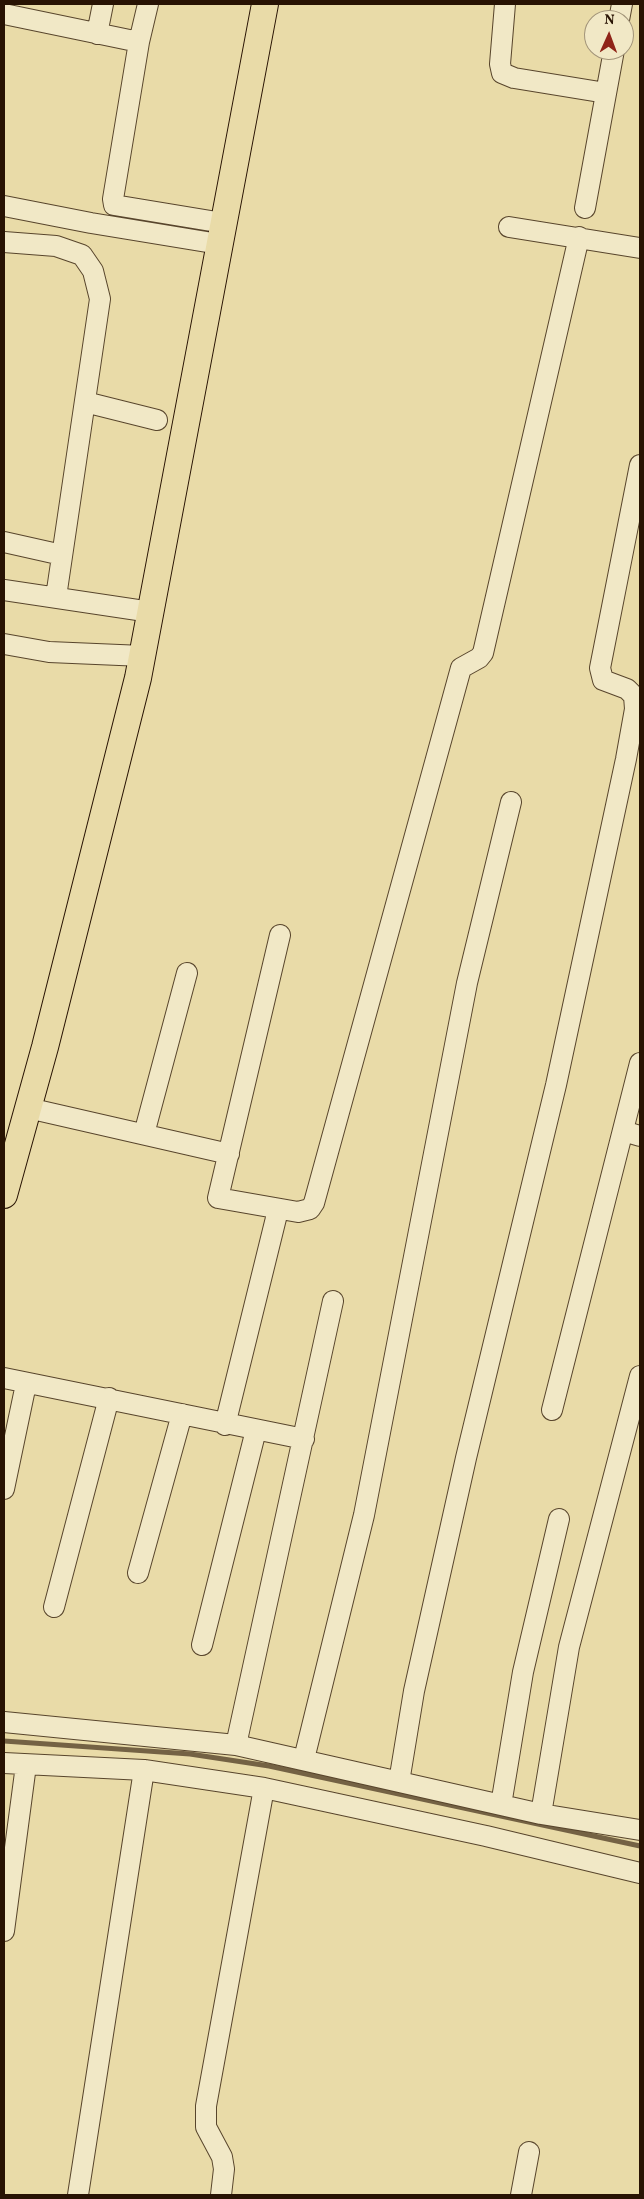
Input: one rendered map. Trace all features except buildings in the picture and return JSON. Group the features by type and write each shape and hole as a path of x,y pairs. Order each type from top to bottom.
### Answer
{"main road":[{"path":"4,1195 28,1108 142,656 265,4"}],"street":[{"path":"97,34 103,4"},
{"path":"148,4 139,42 113,199 114,205 221,234"},
{"path":"505,4 500,64 502,73 514,78 606,93"},
{"path":"4,14 139,42"},
{"path":"585,208 612,60"},
{"path":"4,206 91,223 221,234"},
{"path":"509,227 640,248"},
{"path":"280,936 218,1198 278,1210 306,1212 314,1204 461,668 480,658 482,653 579,238"},
{"path":"4,242 56,246 72,250 88,261 97,282 100,299 56,597"},
{"path":"85,402 157,420"},
{"path":"399,1782 418,1671 466,1458 556,1085 626,759 635,709 634,696 627,689 603,680 600,668 640,465"},
{"path":"4,542 62,555"},
{"path":"4,590 151,612"},
{"path":"4,644 49,652 142,656"},
{"path":"304,1759 364,1515 467,983 511,802"},
{"path":"144,1134 187,973"},
{"path":"552,1410 632,1133 640,1063"},
{"path":"28,1108 229,1154"},
{"path":"225,1425 278,1210"},
{"path":"236,1745 333,1301"},
{"path":"541,1814 569,1647 640,1376"},
{"path":"4,1378 26,1384 108,1398 225,1425 304,1439"},
{"path":"4,1489 26,1384"},
{"path":"54,1607 108,1398"},
{"path":"138,1572 182,1414"},
{"path":"202,1645 256,1430"},
{"path":"502,1805 522,1672 559,1519"},
{"path":"4,1722 236,1745 541,1814 640,1830"},
{"path":"4,1763 144,1770 264,1788 486,1836 640,1873"},
{"path":"4,1930 26,1765"},
{"path":"78,2195 144,1770"},
{"path":"222,2195 224,2169 222,2157 206,2127 206,2106 264,1788"},
{"path":"521,2195 529,2152"}],"waterway":[{"path":"4,1741 190,1754 269,1766 640,1846"}]}
